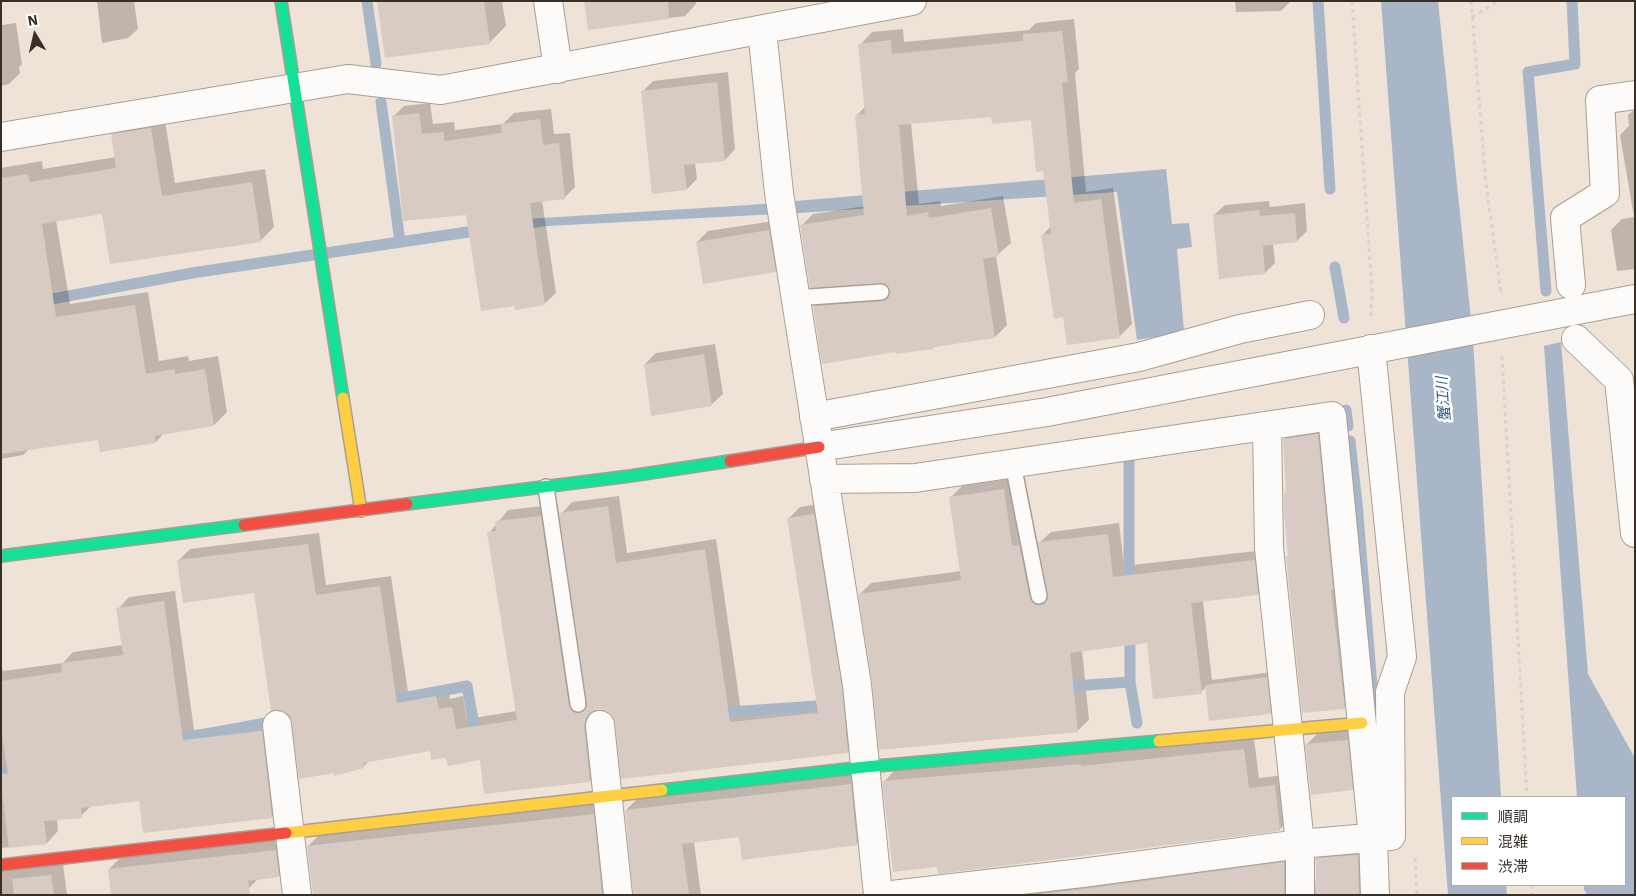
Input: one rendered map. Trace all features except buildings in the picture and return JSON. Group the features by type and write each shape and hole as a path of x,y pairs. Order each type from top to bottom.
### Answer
{"street":[{"path":"282,1 361,511"},
{"path":"548,1 558,69"},
{"path":"1,137 348,79 442,90 912,1"},
{"path":"762,30 779,193 857,685 878,895"},
{"path":"1571,285 1565,218 1605,193 1600,100 1635,96"},
{"path":"1,556 630,476 1047,412 1635,299"},
{"path":"814,417 1139,357 1240,329 1310,315"},
{"path":"1576,339 1619,380 1635,533"},
{"path":"892,895 1084,884 1300,844 1391,836 1390,692 1402,657 1377,348"},
{"path":"824,479 915,478 1332,416 1373,838 1375,895"},
{"path":"1267,426 1269,548 1300,844 1300,895"},
{"path":"1,865 865,767 1362,723"},
{"path":"277,725 297,895"},
{"path":"600,725 618,895"}],"lane":[{"path":"795,298 881,292"},
{"path":"1013,464 1039,596"},
{"path":"546,487 578,704"}],"path":[{"path":"1352,1 1377,348"},
{"path":"1471,1 1499,325 1527,796"},
{"path":"1472,17 1498,1"}],"water":[{"name":"蟹江川","path":"1381,1 1438,1 1473,339 1501,796 1451,796 1451,886 1506,886 1507,895 1448,895"},
{"path":"1166,169 1172,224 1189,223 1192,247 1177,249 1184,332 1137,340 1117,192 798,213 547,226 196,278 1,314 1,303 194,267 510,220 750,205"},
{"path":"1561,342 1588,674 1635,758 1635,895 1588,895 1584,890 1584,886 1626,886 1626,796 1577,796 1544,346"}],"waterway":[{"path":"367,1 376,64"},
{"path":"1318,1 1330,189"},
{"path":"1546,291 1528,72 1575,64 1572,1"},
{"path":"381,102 400,242"},
{"path":"1335,267 1344,318"},
{"path":"1346,410 1348,426"},
{"path":"1350,441 1375,723"},
{"path":"1129,457 1129,590"},
{"path":"1130,631 1130,682 1137,723"},
{"path":"1059,687 1130,682"},
{"path":"382,702 467,686 475,731 485,730"},
{"path":"715,713 831,705"},
{"path":"168,741 304,716"},
{"path":"1,772 22,768"}],"traffic: fast":[{"path":"281,1 343,398"},
{"path":"407,504 630,476 730,461"},
{"path":"1,556 244,525"},
{"path":"662,790 865,767 1159,741"}],"traffic: slow":[{"path":"343,398 361,511"},
{"path":"1159,741 1362,723"},
{"path":"286,833 662,790"}],"traffic: jam":[{"path":"730,461 819,447"},
{"path":"244,525 407,504"},
{"path":"1,865 286,833"}]}
